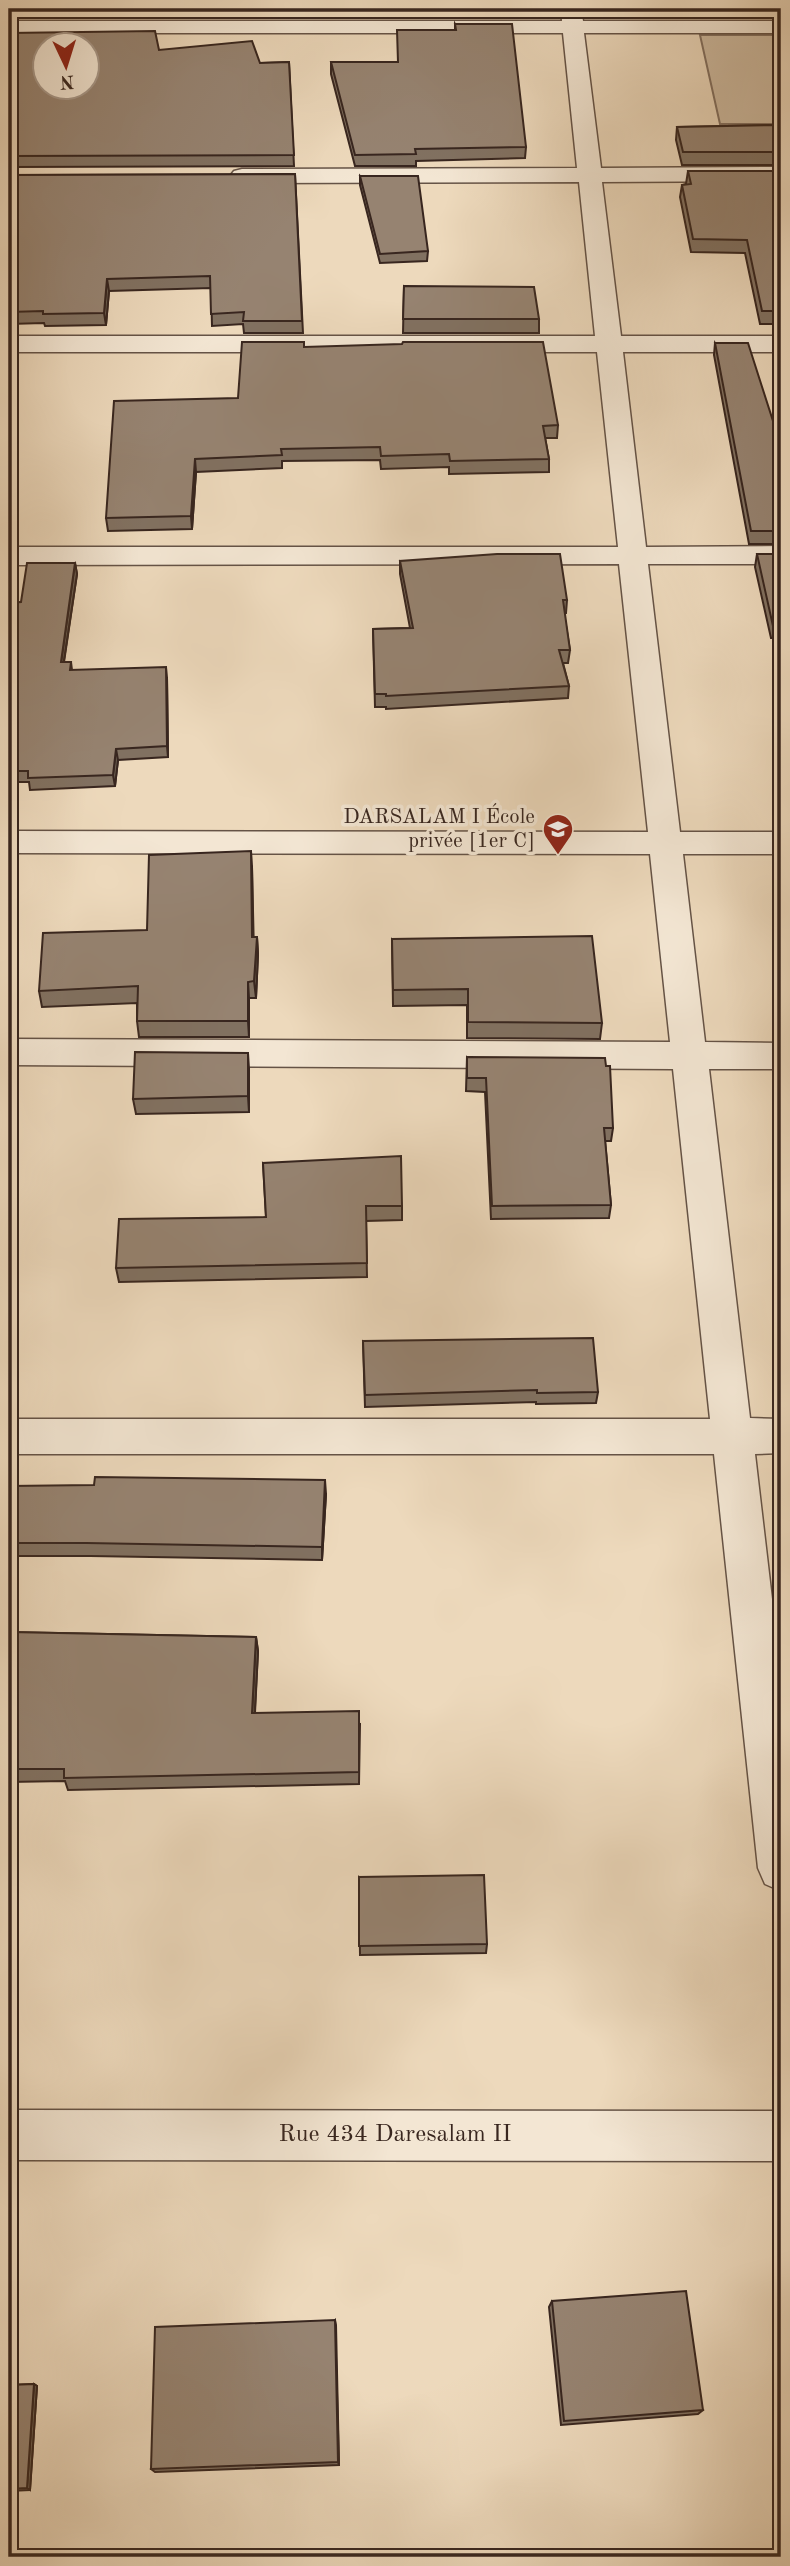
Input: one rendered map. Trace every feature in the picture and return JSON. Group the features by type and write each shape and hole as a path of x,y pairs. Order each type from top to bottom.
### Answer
{"street":[{"path":"9,27 572,18 781,27"},
{"path":"572,18 781,1868"},
{"path":"216,176 781,174"},
{"path":"9,344 781,344"},
{"path":"9,556 781,555"},
{"path":"9,842 781,843"},
{"path":"9,1052 781,1056"},
{"path":"9,1437 781,1436"},
{"name":"Rue 434 Daresalam II","path":"9,2135 781,2136"}],"shaded area":[{"path":"700,35 781,35 781,124 720,124"}],"building":[{"path":"510,9 510,10 464,10"},
{"path":"455,24 512,24 526,147 415,149 416,154 355,155 331,62 398,62 397,30 456,30"},
{"path":"155,31 159,50 252,41 260,63 289,62 294,155 9,156 9,33 32,33 32,102 102,102 102,32 82,32"},
{"path":"781,125 781,152 683,152 677,127"},
{"path":"688,171 781,171 781,311 762,311 747,240 693,239 682,185 691,184"},
{"path":"295,174 302,321 243,321 244,312 211,314 210,276 107,279 104,313 9,312 9,175"},
{"path":"360,176 418,176 428,251 380,254"},
{"path":"404,286 534,287 539,319 403,319"},
{"path":"242,342 304,342 304,347 403,342 543,342 558,425 543,426 549,459 450,461 449,454 381,456 380,447 281,449 282,455 195,459 191,516 106,518 114,401 238,398"},
{"path":"715,343 748,343 781,446 781,531 751,531"},
{"path":"497,554 560,554 567,600 563,600 570,650 559,650 569,686 386,696 375,694 373,629 413,628 400,561"},
{"path":"757,554 781,554 781,626 773,626"},
{"path":"27,563 75,563 61,662 71,662 70,670 166,667 167,746 116,749 113,775 28,778 28,771 9,771 9,603 21,602"},
{"path":"251,851 252,937 257,937 254,981 248,982 248,1021 137,1021 138,986 39,991 43,933 147,930 149,855"},
{"path":"592,936 602,1023 468,1022 468,989 393,990 392,939"},
{"path":"135,1052 248,1053 248,1096 133,1099"},
{"path":"467,1057 605,1058 606,1066 610,1066 613,1128 604,1128 611,1205 492,1206 486,1078 467,1078"},
{"path":"401,1156 402,1206 366,1206 367,1263 116,1268 119,1219 266,1217 263,1163"},
{"path":"593,1338 598,1392 537,1393 537,1390 365,1395 363,1341"},
{"path":"95,1477 325,1480 322,1547 9,1543 9,1486 94,1485"},
{"path":"9,1632 256,1637 252,1713 359,1711 359,1772 64,1778 64,1769 9,1769"},
{"path":"484,1875 487,1944 359,1946 359,1877"},
{"path":"686,2291 703,2410 564,2421 552,2301"},
{"path":"335,2320 338,2462 151,2469 155,2327"},
{"path":"34,2384 27,2488 9,2489 9,2385"}],"place":[{"name":"DARSALAM I École privée [1er C]","path":"558,856"}]}
